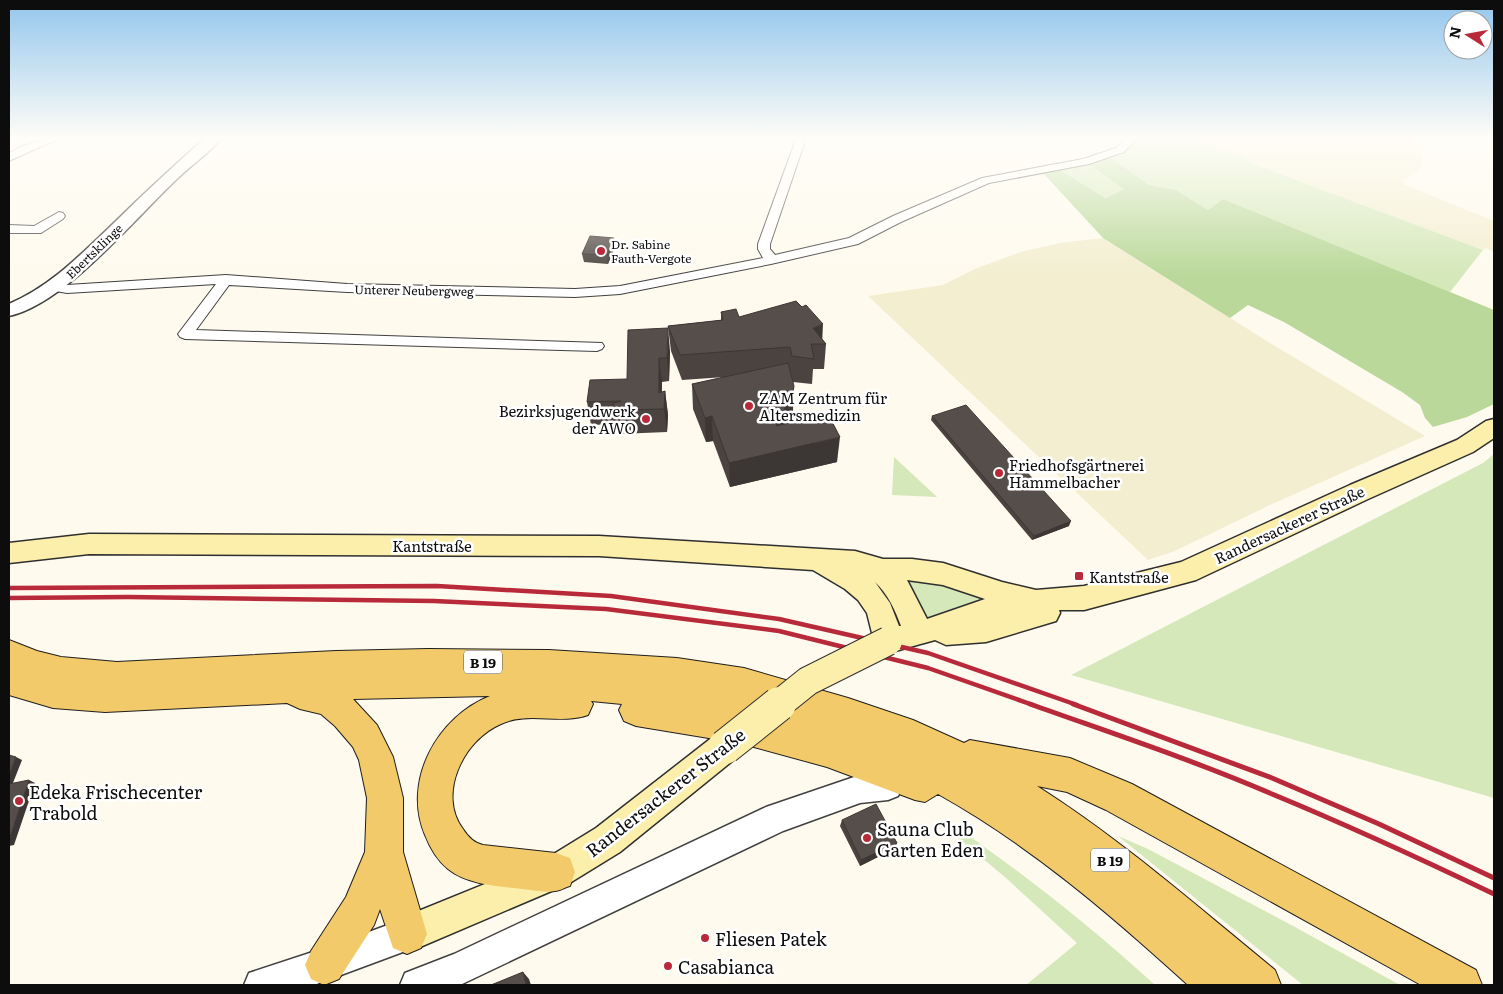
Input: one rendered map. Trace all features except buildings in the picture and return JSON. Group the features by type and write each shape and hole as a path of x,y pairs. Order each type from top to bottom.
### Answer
{"main road":[{"name":"Randersackerer Straße","path":"407,934 556,872 608,840 808,681 888,641 919,634 986,630 1053,611 1062,599 1186,572 1464,446 1494,427"},
{"name":"Kantstraße","path":"9,553 89,544 598,546 856,562 880,570 924,570 955,577 1017,597 1062,599"},
{"name":"Kantstraße","path":"9,569 25,560 62,547"},
{"name":"Kantstraße","path":"802,559 824,564 846,574 864,589 879,607 888,641"},
{"path":"880,570 889,577 905,603 919,634"},
{"name":"B 19","path":"9,654 28,664 78,674 139,678 294,667 442,662 520,663 637,669 735,681 862,717 948,753 1048,813 1133,878 1260,985"},
{"name":"B 19","path":"9,680 56,694 123,698 361,684 472,682 620,688 712,700 826,728 887,751 937,774 988,804 1046,842 1109,889 1220,985"},
{"path":"277,689 330,701 347,715 365,736 376,757 385,798 384,852 407,934"},
{"path":"556,872 480,864 462,856 444,838 435,814 434,789 442,764 459,735 480,717 509,705 545,703 590,704 660,712 729,725 827,750 902,785 945,788 988,804"},
{"path":"948,753 1070,776 1119,797 1461,985"},
{"path":"325,965 360,911 384,852"}],"street":[{"name":"Ebertsklinge","path":"9,311 55,286 75,270 162,184"},
{"path":"771,260 764,249 764,244 785,184"},
{"name":"Unterer Neubergweg","path":"55,286 67,289 226,279 347,288 576,293 620,290 771,260 854,241 897,219 976,184"},
{"path":"9,229 37,230 59,216"},
{"path":"226,279 185,334 597,346"},
{"path":"417,985 461,968 777,818 860,789 902,785"},
{"name":"Randersackerer Straße","path":"261,985 325,965 407,934"}],"shaded area":[{"path":"1308,184 1405,184 1494,221 1494,252 1486,248 1483,250"},
{"path":"1103,238 1270,343 1425,436 1270,505 1175,551 1148,560 868,296 943,285 977,268 1021,252 1059,243"}],"green space":[{"path":"1054,184 1083,184 1105,198 1124,189 1117,184 1148,184 1176,190 1208,210 1223,199 1494,310 1494,404 1467,417 1433,427 1425,418 1420,405 1402,392 1284,322 1248,305 1230,318 1103,238"},
{"path":"1083,184 1117,184 1124,189 1104,198"},
{"path":"1308,184 1483,250 1450,292 1223,199 1208,210 1176,190 1149,185"},
{"path":"1494,454 1494,798 1071,675 1483,463"},
{"path":"894,457 937,497 892,495"},
{"path":"913,575 990,600 925,620 901,576"},
{"path":"938,821 959,830 1015,869 1116,950 1155,985 1026,985 1077,943 1006,878"},
{"path":"1118,836 1148,849 1400,985 1303,985"}],"railway":[{"path":"9,588 437,586 611,596 779,619 928,653 1077,705"},
{"path":"9,598 128,597 434,601 606,609 779,631 928,668 1033,705"},
{"path":"1030,704 1152,747 1242,782 1356,830 1494,894"},
{"path":"1073,704 1272,778 1379,824 1494,878"}],"place":[{"name":"Dr. Sabine Fauth-Vergote","path":"601,251"},
{"name":"ZAM Zentrum für Altersmedizin","path":"749,406"},
{"name":"Bezirksjugendwerk der AWO","path":"646,419"},
{"name":"Friedhofsgärtnerei Hammelbacher","path":"999,473"},
{"name":"Kantstraße","path":"1079,576"},
{"name":"Edeka Frischecenter Trabold","path":"19,801"},
{"name":"Sauna Club Garten Eden","path":"867,838"},
{"name":"Fliesen Patek","path":"705,938"},
{"name":"Casabianca","path":"668,966"}]}
